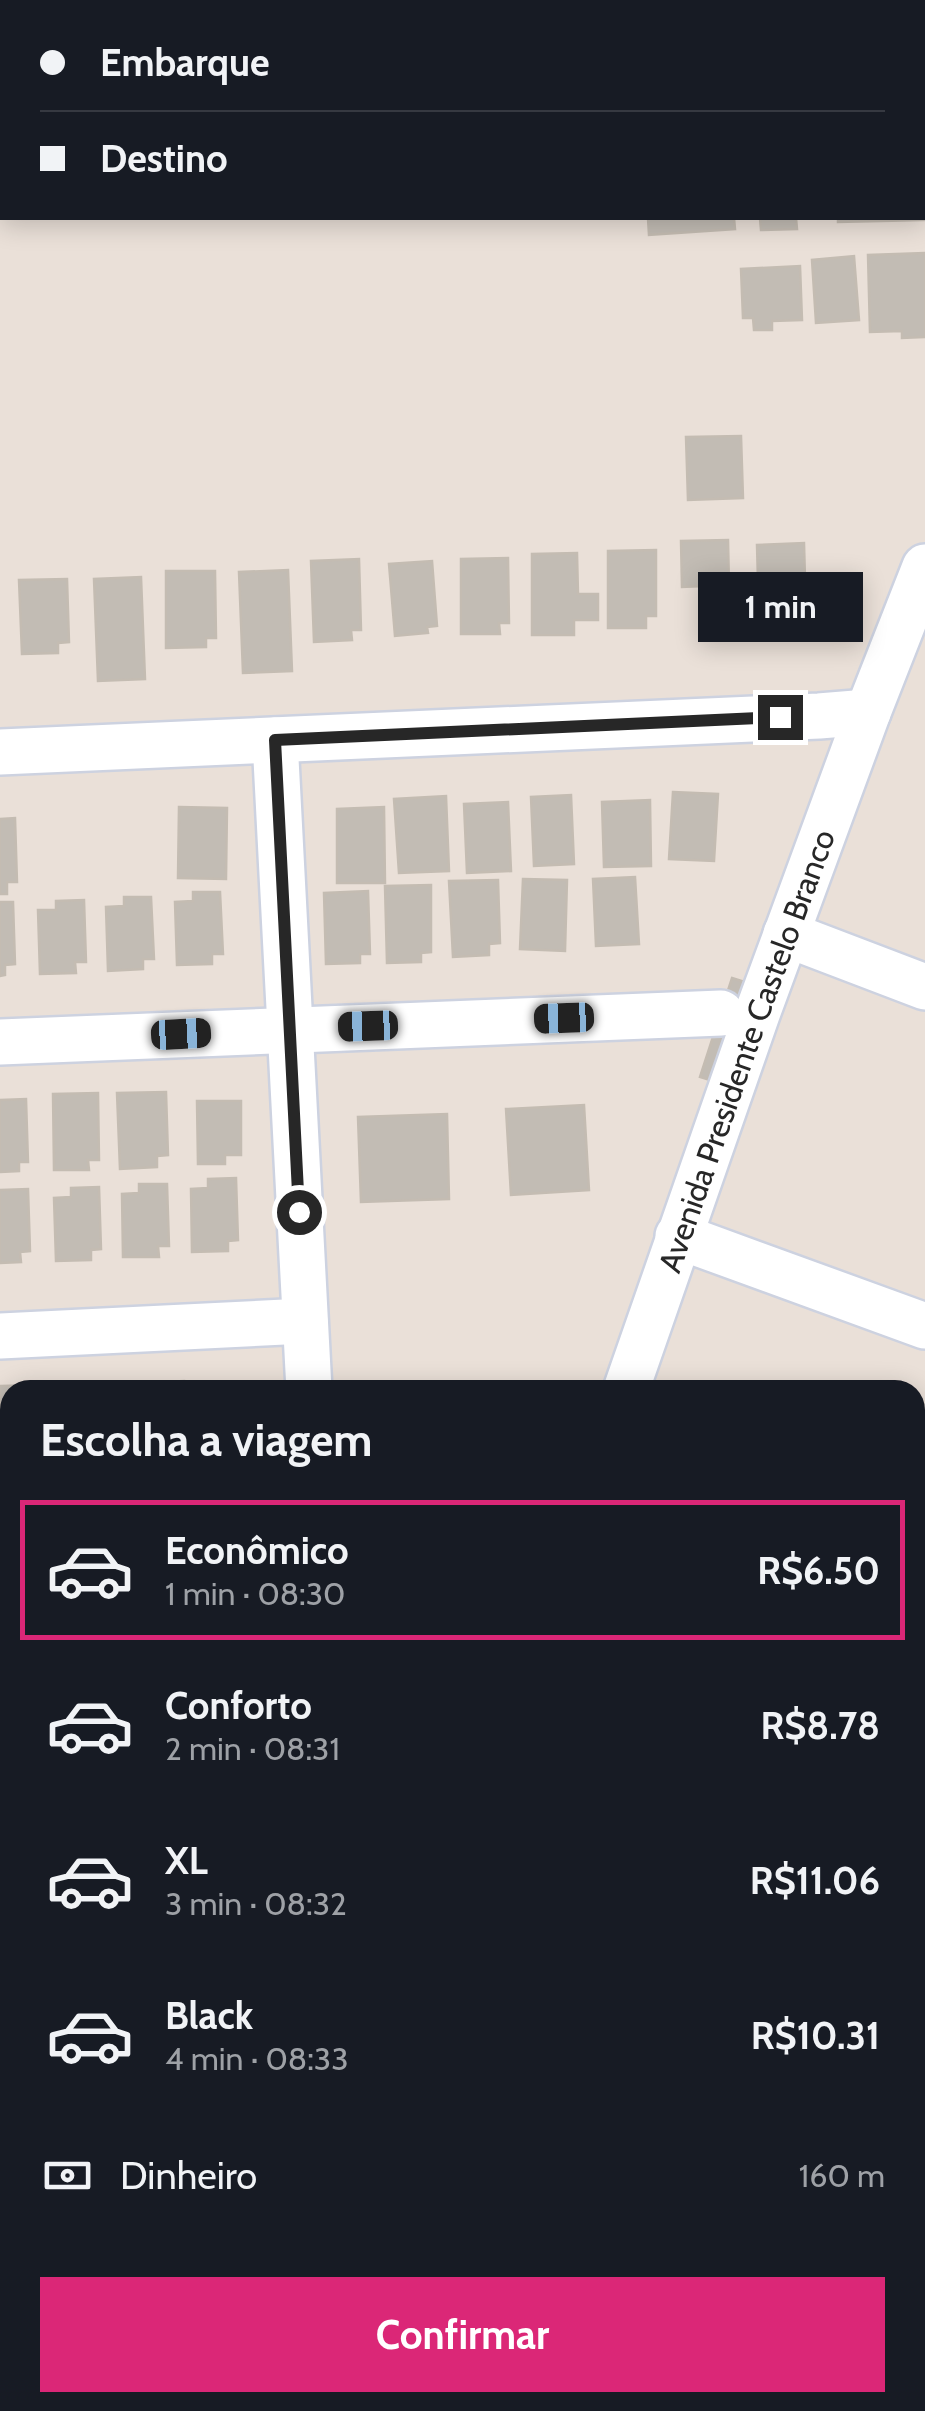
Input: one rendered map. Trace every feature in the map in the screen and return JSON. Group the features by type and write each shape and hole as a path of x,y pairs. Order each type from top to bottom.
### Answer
{"street":[{"name":"Avenida Presidente Castelo Branco","path":"629,1380 678,1236 743,1014 786,934 925,567"},
{"path":"0,752 868,712"},
{"path":"275,740 308,1380"},
{"path":"786,934 925,987"},
{"path":"0,1042 743,1014"},
{"path":"678,1236 925,1326"},
{"path":"0,1336 305,1322"}],"building":[{"path":"648,220 734,220 735,229 649,235"},
{"path":"760,220 796,220 797,229 761,230"},
{"path":"838,220 925,220 838,222"},
{"path":"925,253 925,337 902,338 902,331 870,332 868,255"},
{"path":"854,256 859,320 816,323 812,260"},
{"path":"800,266 802,320 772,321 772,330 754,330 753,318 743,318 741,269"},
{"path":"741,436 743,498 688,500 686,437"},
{"path":"728,540 729,585 682,587 681,541"},
{"path":"804,543 806,616 759,618 757,545"},
{"path":"656,550 656,616 646,616 646,628 608,628 608,551"},
{"path":"577,553 578,594 598,594 598,620 574,620 574,635 532,635 532,554"},
{"path":"508,558 509,623 499,623 500,634 461,634 461,559"},
{"path":"359,559 361,630 351,630 352,640 314,642 311,561"},
{"path":"432,561 437,626 427,627 428,633 395,636 389,564"},
{"path":"288,570 292,671 243,673 239,572"},
{"path":"166,571 215,571 216,638 206,638 206,647 166,648"},
{"path":"141,577 145,679 98,681 94,579"},
{"path":"67,579 69,642 58,643 58,653 22,654 19,580"},
{"path":"673,792 718,794 714,861 669,859"},
{"path":"571,795 574,864 534,866 531,797"},
{"path":"446,796 449,871 399,873 394,799"},
{"path":"650,800 651,866 604,867 602,802"},
{"path":"508,802 511,871 467,873 464,804"},
{"path":"179,807 227,808 226,879 178,878"},
{"path":"384,807 385,883 337,883 337,809"},
{"path":"15,818 17,882 7,882 7,894 0,894 0,819"},
{"path":"635,877 639,944 596,946 593,879"},
{"path":"523,879 567,880 565,951 520,949"},
{"path":"498,880 500,943 489,944 489,955 453,957 449,881"},
{"path":"431,885 431,952 421,953 421,962 387,963 385,886"},
{"path":"368,891 370,954 360,954 360,963 326,964 324,893"},
{"path":"193,892 220,892 223,954 212,954 212,964 177,965 175,902 193,901"},
{"path":"124,897 151,897 154,959 143,959 143,969 108,971 106,907 124,906"},
{"path":"84,900 86,962 75,962 76,973 40,974 38,910 56,910 56,901"},
{"path":"0,902 13,902 15,964 5,965 5,975 0,976"},
{"path":"732,978 761,987 729,1086 700,1077"},
{"path":"166,1092 168,1155 157,1156 157,1167 120,1169 117,1093"},
{"path":"98,1093 99,1160 88,1160 89,1170 54,1170 53,1094"},
{"path":"26,1099 28,1162 19,1162 19,1171 0,1172 0,1100"},
{"path":"197,1101 241,1101 241,1155 225,1155 225,1164 198,1164"},
{"path":"584,1105 589,1190 511,1195 506,1109"},
{"path":"447,1114 449,1199 361,1202 358,1117"},
{"path":"236,1178 238,1240 228,1241 228,1251 192,1252 191,1189 208,1188 208,1179"},
{"path":"139,1184 167,1184 169,1246 158,1246 159,1257 123,1257 122,1194 139,1193"},
{"path":"99,1187 101,1249 91,1250 91,1260 56,1261 54,1198 71,1197 71,1188"},
{"path":"28,1189 30,1251 20,1252 21,1262 0,1263 0,1190"}],"route":[{"path":"299,1212 275,740 780,717"}]}
